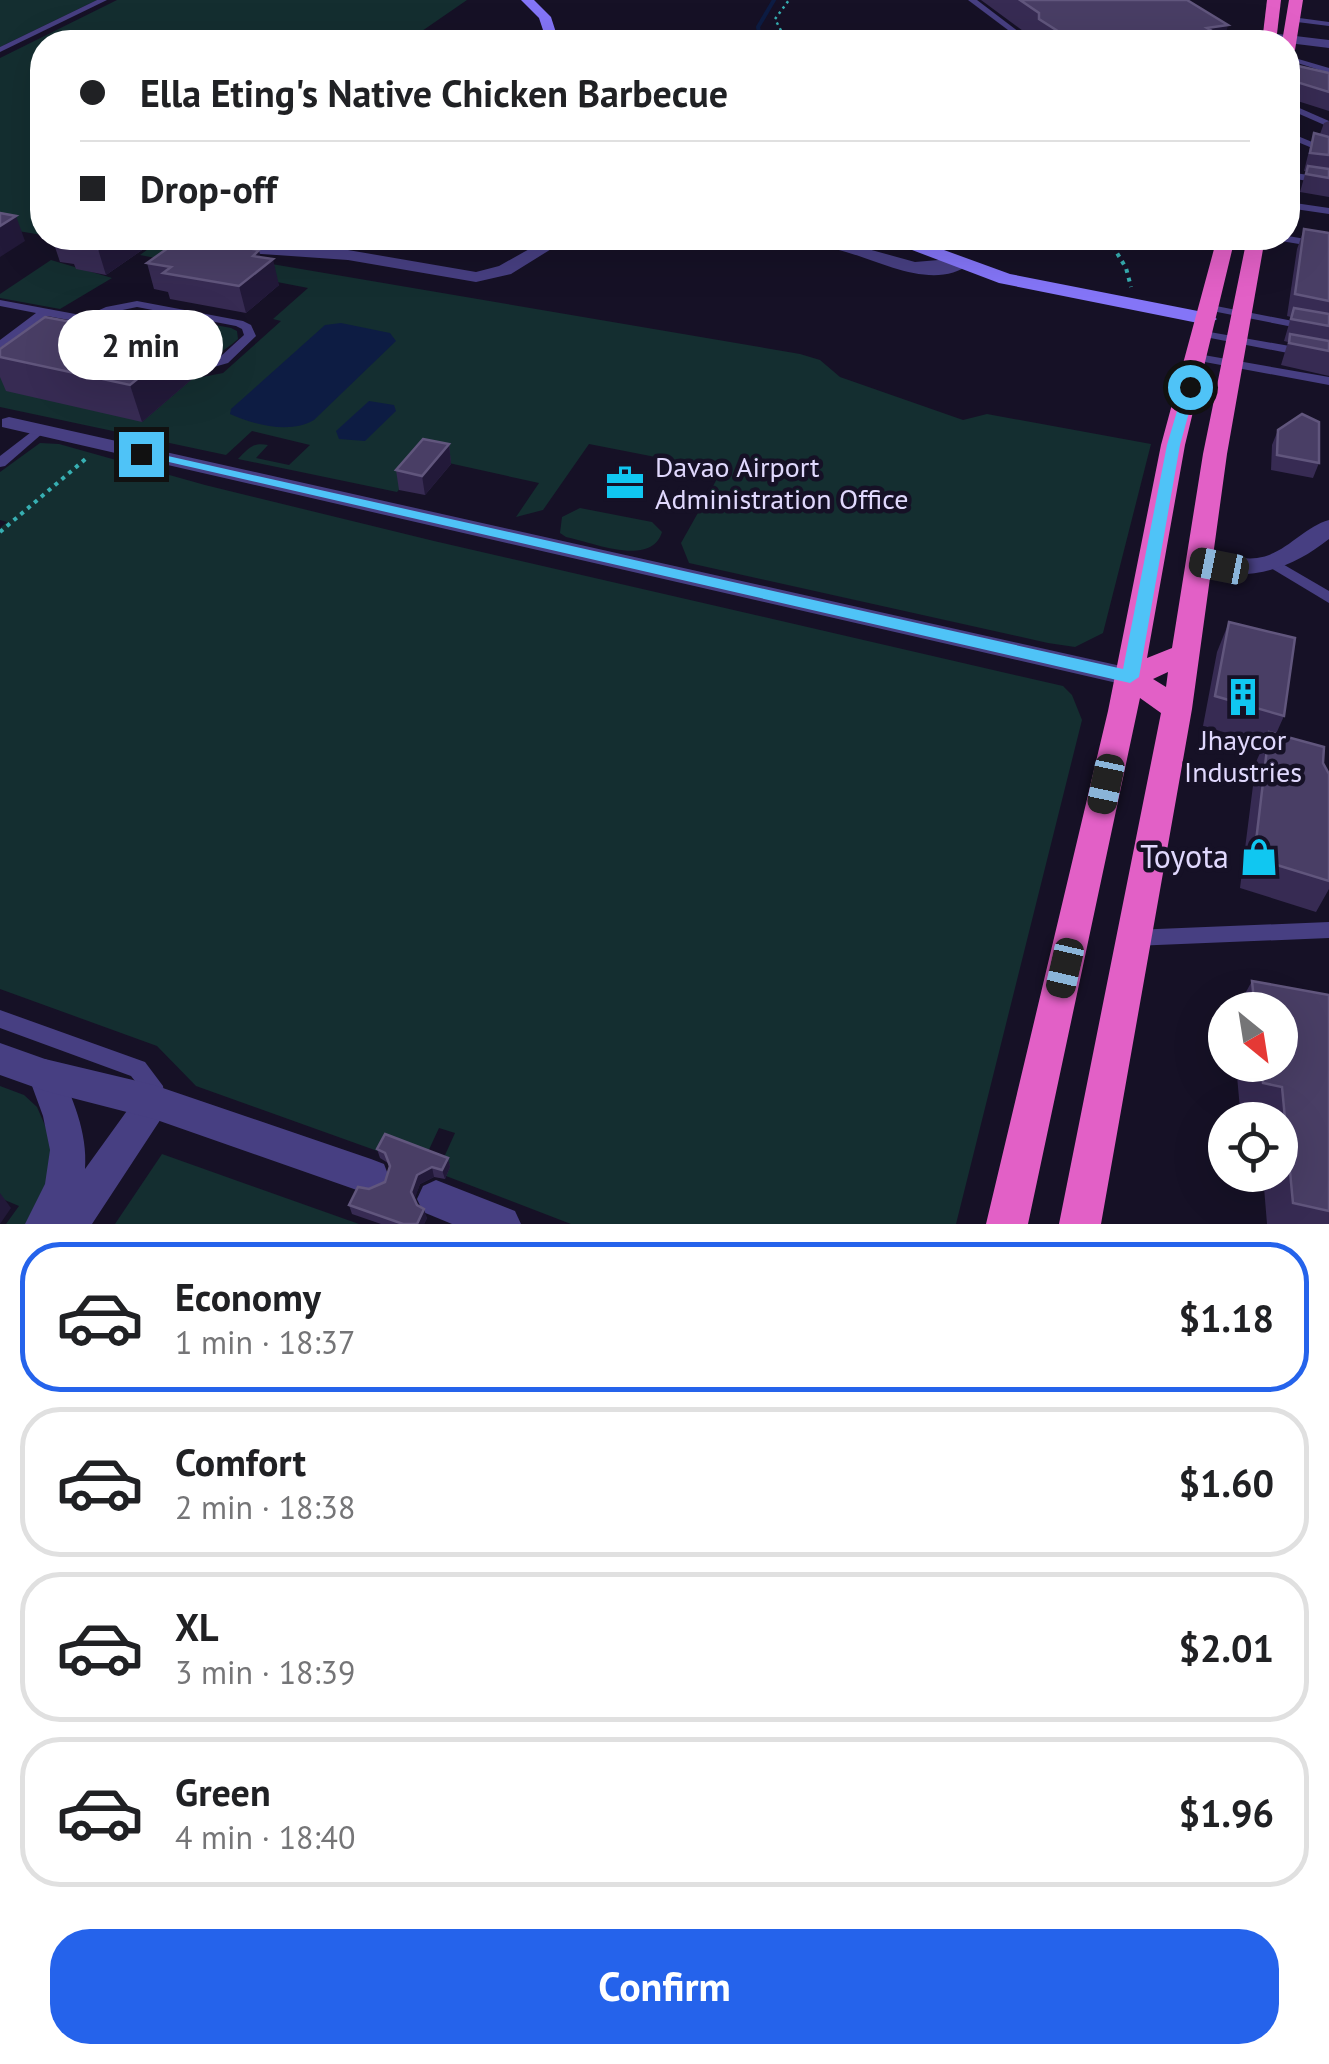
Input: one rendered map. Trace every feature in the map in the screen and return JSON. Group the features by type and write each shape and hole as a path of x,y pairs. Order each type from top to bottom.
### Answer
{"highway":[{"path":"1270,30 1274,0"},
{"path":"1291,30 1296,0"},
{"path":"1008,1224 1130,677 1174,445 1223,250"},
{"path":"1080,1224 1177,709 1216,454 1254,250"},
{"path":"1220,266 1250,271"},
{"path":"1174,445 1216,454"},
{"path":"1130,677 1184,654"},
{"path":"1130,677 1177,709"}],"main road":[{"path":"527,0 545,17 549,30"},
{"path":"928,250 1027,285 1208,320"}],"street":[{"path":"1300,48 1329,44"},
{"path":"277,250 348,255 476,277 506,270 540,250"},
{"path":"854,250 918,270 944,270 962,263"},
{"path":"5,422 1130,677"},
{"path":"1198,562 1239,568 1274,564 1291,556 1329,526"},
{"path":"0,1058 45,1074 154,1102 371,1177"},
{"path":"44,1224 61,1197 68,1173 68,1147 45,1074"},
{"path":"69,1224 154,1102"},
{"path":"436,1199 502,1224"}],"lane":[{"path":"41,30 103,0"},
{"path":"972,0 1012,30"},
{"path":"1292,19 1329,24"},
{"path":"0,50 30,35"},
{"path":"1300,55 1329,70"},
{"path":"1300,111 1329,124"},
{"path":"1300,140 1329,152"},
{"path":"1300,177 1329,182"},
{"path":"1300,207 1329,212"},
{"path":"1300,241 1329,246"},
{"path":"0,304 87,320 110,309 136,304 240,323 247,326 250,336 224,360 185,368 84,347 78,333 87,320"},
{"path":"0,345 46,312"},
{"path":"1208,320 1242,314 1329,330"},
{"path":"1208,320 1237,340 1329,357"},
{"path":"1198,358 1329,381"},
{"path":"0,463 39,430"},
{"path":"1274,564 1329,598"},
{"path":"1132,938 1329,930"},
{"path":"0,1020 138,1069 152,1086 154,1102"}],"path":[{"path":"781,30 775,19 789,0"},
{"path":"1115,250 1126,268 1133,305"},
{"path":"0,532 103,445"}],"green space":[{"path":"0,0 97,0 30,30 0,47"},
{"path":"117,0 467,0 423,30 56,30"},
{"path":"30,43 30,233 0,228 0,58"},
{"path":"147,250 190,250 800,354 820,360 840,377 963,420 987,414 1151,444 1103,633 1075,647 1048,643 689,563 681,543 722,470 589,444 543,510 516,517 539,483 426,458 397,492 238,459 252,447 263,444 268,445 256,458 289,465 310,445 252,431 226,455 0,407 0,351 142,422 192,379 223,373 281,321 273,319 308,288 140,255"},
{"path":"51,260 112,278 60,309 0,298 0,294"},
{"path":"138,310 231,328 237,331 238,339 210,357 195,360 177,358 189,347 90,332 116,313"},
{"path":"40,443 59,444 205,485 434,541 1063,686 1072,695 1082,720 956,1224 571,1224 446,1176 441,1164 455,1133 439,1128 426,1156 383,1153 196,1086 157,1046 0,989 0,528 7,522 0,520 0,472"},
{"path":"580,508 652,522 662,532 656,543 634,551 566,537 560,533 562,517"},
{"path":"0,1086 24,1095 37,1107 53,1144 56,1169 30,1224 6,1224 19,1206 0,1198"},
{"path":"162,1154 359,1224 115,1224"}],"water":[{"path":"341,323 390,333 396,341 314,420 295,427 272,426 230,414 325,325"},
{"path":"369,401 394,405 396,411 365,441 339,439 336,431"}],"building":[{"path":"1020,0 1187,0 1228,25 1207,28 1210,30 1056,30 1039,19 1039,13"},
{"path":"1300,66 1329,73 1329,92 1300,83"},
{"path":"1314,133 1329,137 1329,155 1310,153"},
{"path":"1308,166 1329,169 1329,178 1306,174"},
{"path":"0,213 16,216 0,226"},
{"path":"1304,229 1329,233 1329,301 1295,294"},
{"path":"165,250 259,250 253,256 273,259 239,286 163,273 171,267 147,263"},
{"path":"1294,308 1329,314 1329,326 1291,319"},
{"path":"45,317 182,343 130,385 0,357 0,349"},
{"path":"1290,334 1329,341 1329,351 1289,343"},
{"path":"1302,414 1319,422 1319,463 1277,455 1278,430"},
{"path":"423,439 449,444 422,476 396,470"},
{"path":"1229,622 1295,638 1284,716 1215,696"},
{"path":"1269,732 1324,747 1323,763 1329,774 1329,881 1254,858"},
{"path":"1252,981 1329,995 1329,1211 1293,1203 1292,1192 1298,1192 1298,1102 1283,1102 1282,1087 1263,1083 1298,1082 1298,992 1253,992"},
{"path":"385,1134 448,1158 442,1170 432,1167 417,1175 411,1192 417,1205 424,1209 417,1224 403,1224 349,1205 358,1187 369,1189 385,1182 390,1166 385,1153 377,1149"}],"waterway":[{"path":"759,30 774,0"}],"place":[{"name":"Davao Airport Administration Office","path":"625,483"},
{"name":"Jhaycor Industries","path":"1243,697"},
{"name":"Toyota","path":"1259,857"}],"route":[{"path":"141,454 1130,677 1174,445 1190,387"}]}
